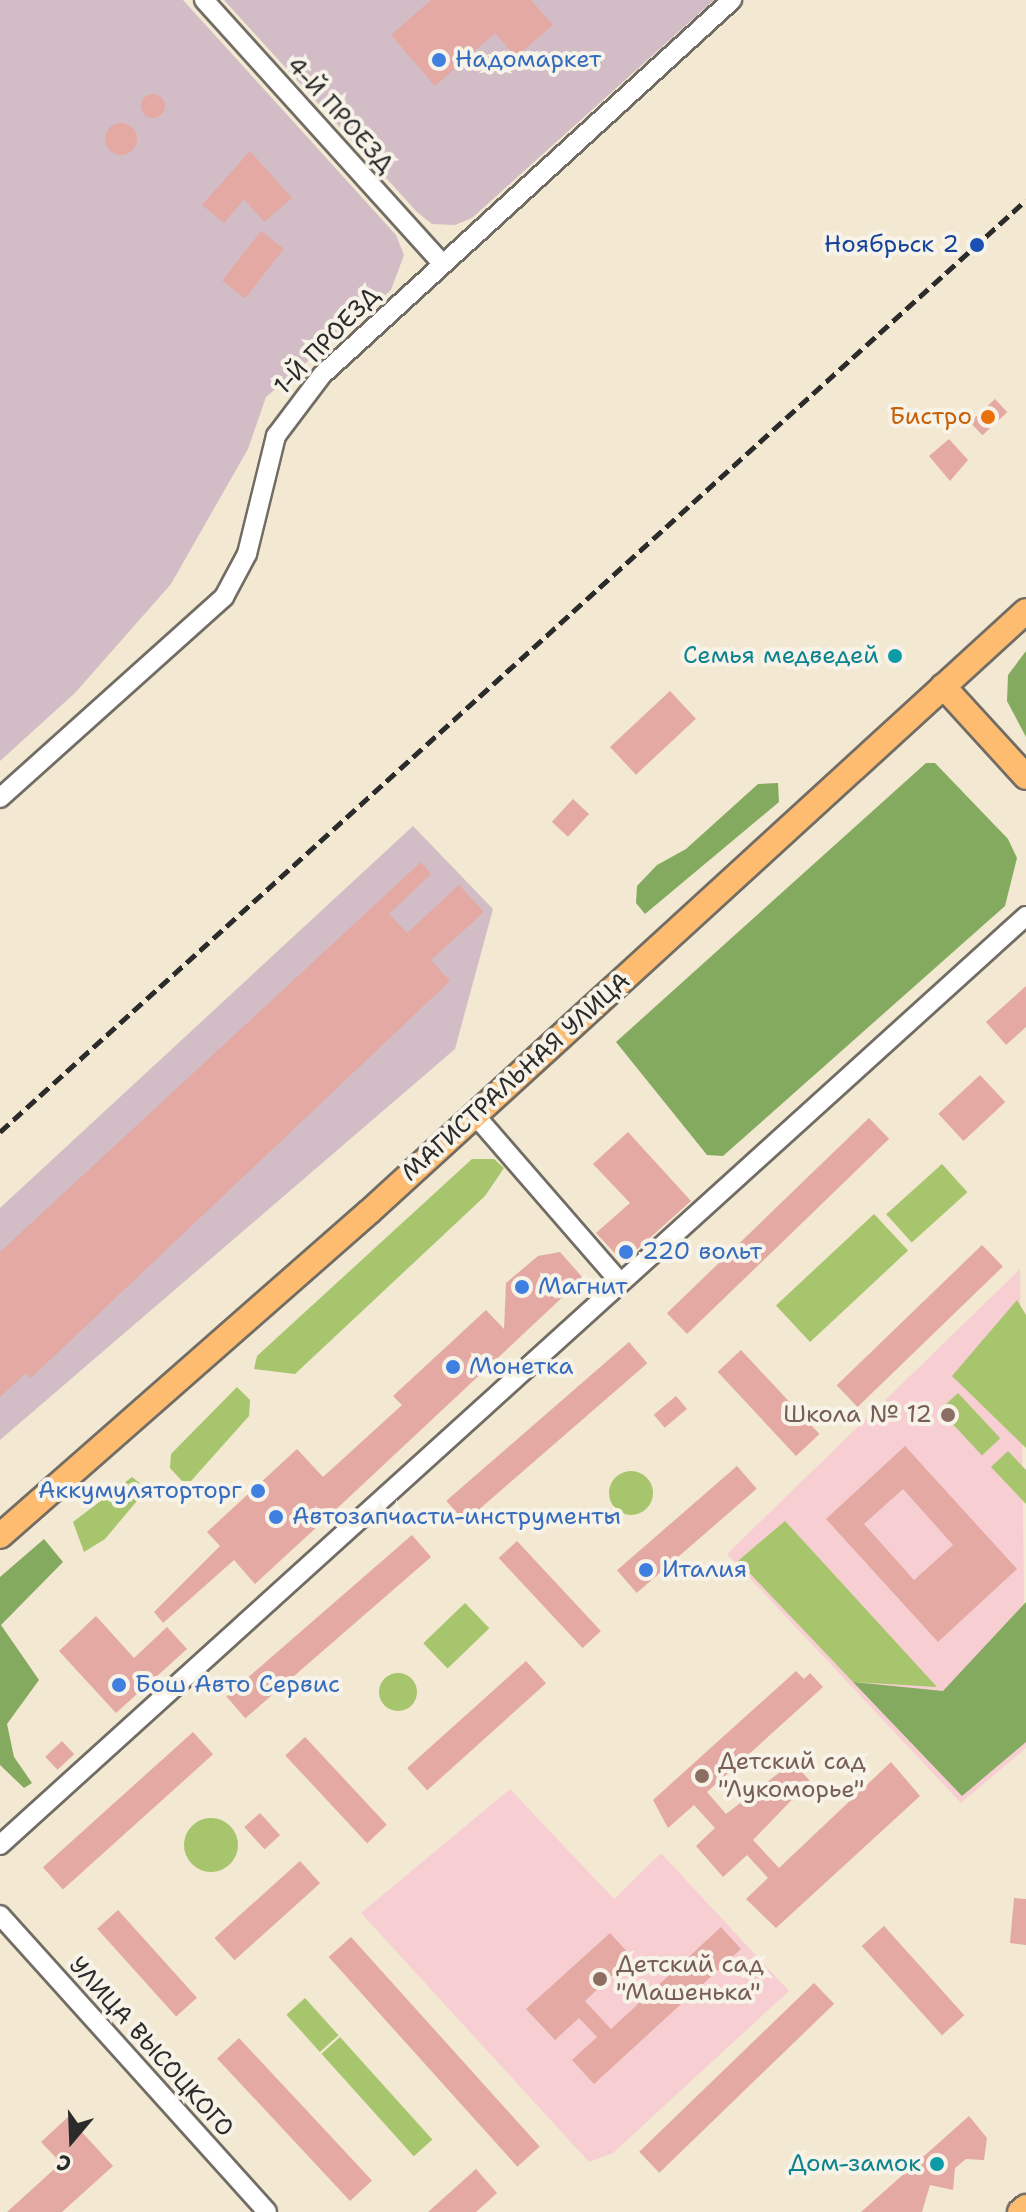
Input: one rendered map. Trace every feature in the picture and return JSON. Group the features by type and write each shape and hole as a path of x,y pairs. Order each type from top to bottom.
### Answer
{"main road":[{"name":"МАГИСТРАЛЬНАЯ УЛИЦА","path":"0,1536 474,1114 1026,611"},
{"path":"943,686 1026,777"},
{"path":"1020,2212 1026,2207"}],"street":[{"name":"4-Й ПРОЕЗД","path":"204,0 442,263"},
{"name":"1-Й ПРОЕЗД","path":"0,798 224,597 247,554 270,455 289,412 442,263 732,0"},
{"path":"0,1845 619,1281 1026,916"},
{"path":"474,1114 619,1281"},
{"name":"УЛИЦА ВЫСОЦКОГО","path":"0,1915 267,2212"}],"shaded area":[{"path":"0,0 183,0 396,235 404,255 391,290 266,397 248,449 171,584 75,693 0,761"},
{"path":"224,0 714,0 472,218 455,225 432,224 417,212"},
{"path":"413,826 493,909 455,1049 0,1440 0,1208"},
{"name":"Школа № 12","path":"1020,1269 1026,1748 961,1803 727,1554"},
{"name":"Детский сад \"Машенька\"","path":"510,1789 614,1899 661,1853 789,1991 613,2153 589,2162 361,1913"}],"green space":[{"path":"1026,651 1026,737 1007,701 1008,675"},
{"path":"926,763 935,763 1008,839 1017,858 1005,906 723,1156 707,1155 616,1042"},
{"path":"778,783 779,802 645,914 636,903 637,886 657,865 686,849 758,784"},
{"path":"472,1159 494,1159 504,1168 485,1196 295,1374 254,1369 257,1356"},
{"path":"942,1164 967,1192 912,1242 886,1214"},
{"path":"874,1214 908,1251 810,1342 776,1305"},
{"path":"1017,1300 1026,1315 1026,1448 952,1376"},
{"path":"237,1387 250,1400 249,1416 191,1481 182,1481 170,1468 171,1454"},
{"path":"958,1393 1000,1438 982,1455 940,1410"},
{"path":"1008,1451 1026,1470 1026,1504 991,1467"},
{"path":"631,1471 647,1477 653,1493 647,1509 631,1515 615,1509 609,1493 615,1477"},
{"path":"132,1477 147,1489 105,1539 84,1552 73,1522"},
{"path":"785,1521 937,1687 853,1682 738,1561"},
{"path":"44,1539 63,1562 1,1625 39,1680 7,1724 14,1757 32,1783 24,1788 0,1765 0,1577"},
{"path":"1026,1602 1026,1742 962,1796 853,1682 943,1691"},
{"path":"465,1603 489,1628 448,1668 423,1643"},
{"path":"398,1673 411,1679 417,1692 411,1705 398,1711 385,1705 379,1692 385,1679"},
{"path":"211,1818 230,1826 238,1845 230,1864 211,1872 192,1864 184,1845 192,1826"},
{"path":"305,1998 338,2035 320,2052 286,2015"},
{"path":"340,2037 432,2140 414,2156 321,2054"}],"building":[{"name":"Надомаркет","path":"431,0 531,0 553,25 516,57 495,33 435,86 391,35"},
{"path":"153,94 161,98 165,106 161,114 153,118 145,114 141,106 145,98"},
{"path":"121,123 132,128 137,139 132,150 121,155 110,150 105,139 110,128"},
{"path":"250,151 292,198 264,222 244,199 224,223 202,205"},
{"path":"261,231 284,249 245,298 222,281"},
{"name":"Бистро","path":"995,399 1007,412 982,435 970,422"},
{"path":"949,439 968,460 950,481 929,456"},
{"path":"670,691 696,719 636,775 610,747"},
{"path":"573,799 589,814 568,837 552,822"},
{"path":"421,862 431,874 389,914 407,933 459,885 484,912 431,960 450,981 31,1378 26,1373 0,1397 0,1252"},
{"path":"1026,986 1026,1027 1006,1045 986,1022"},
{"path":"980,1075 1005,1102 964,1141 938,1114"},
{"path":"869,1118 889,1139 687,1334 667,1313"},
{"path":"628,1132 691,1201 623,1262 596,1233 630,1203 593,1164"},
{"path":"982,1245 1003,1267 858,1407 837,1385"},
{"path":"560,1252 583,1278 345,1501 255,1584 234,1560 163,1623 154,1612 220,1546 207,1532 297,1449 323,1477 402,1405 393,1396 486,1310 504,1329 506,1283 538,1256"},
{"path":"629,1342 647,1363 465,1522 446,1501"},
{"path":"741,1350 819,1434 796,1456 718,1372"},
{"path":"676,1396 687,1409 665,1428 654,1415"},
{"path":"905,1446 1017,1569 938,1642 826,1519","holes":["903,1489 953,1545 914,1580 864,1524"]},
{"path":"737,1466 757,1489 637,1593 617,1570"},
{"path":"412,1535 431,1557 245,1718 226,1696"},
{"path":"517,1541 601,1631 583,1648 499,1558"},
{"name":"Бош Авто Сервис","path":"96,1616 134,1658 167,1627 187,1649 116,1713 59,1651"},
{"path":"526,1661 546,1683 427,1790 407,1768"},
{"path":"796,1671 804,1679 810,1673 823,1687 707,1792 726,1814 793,1762 810,1781 753,1840 779,1868 891,1762 920,1796 776,1928 746,1899 768,1878 747,1855 723,1877 696,1846 715,1828 694,1805 668,1828 653,1800"},
{"path":"193,1732 213,1754 63,1889 43,1867"},
{"path":"305,1737 387,1825 367,1843 285,1755"},
{"path":"62,1741 74,1754 57,1770 45,1757"},
{"path":"260,1813 280,1835 264,1849 244,1827"},
{"path":"300,1861 320,1883 235,1960 215,1938"},
{"path":"1014,1898 1026,1899 1026,1945 1010,1943"},
{"path":"118,1910 197,1998 176,2016 97,1929"},
{"path":"884,1926 964,2015 942,2035 862,1946"},
{"path":"721,1927 741,1949 594,2084 572,2060 597,2037 579,2018 555,2040 526,2009 610,1933 632,1957 585,2001 611,2029"},
{"path":"351,1937 540,2147 517,2167 329,1957"},
{"path":"814,1983 834,2004 659,2173 639,2152"},
{"path":"239,2038 372,2181 350,2201 217,2058"},
{"name":"Дом-замок","path":"969,2116 987,2138 984,2160 966,2159 955,2168 953,2190 930,2185 922,2212 861,2212"},
{"path":"68,2117 113,2166 62,2212 7,2212 61,2163 41,2142"},
{"path":"476,2169 497,2193 476,2212 428,2212"}],"railway":[{"path":"0,1132 1026,200"}],"place":[{"name":"Надомаркет","path":"439,60"},
{"name":"Ноябрьск 2","path":"977,245"},
{"name":"Бистро","path":"988,417"},
{"name":"Семья медведей","path":"895,656"},
{"name":"220 вольт","path":"626,1252"},
{"name":"Магнит","path":"522,1287"},
{"name":"Монетка","path":"453,1367"},
{"name":"Школа № 12","path":"948,1415"},
{"name":"Аккумуляторторг","path":"258,1491"},
{"name":"Автозапчасти-инструменты","path":"276,1517"},
{"name":"Италия","path":"646,1570"},
{"name":"Бош Авто Сервис","path":"119,1685"},
{"name":"Детский сад \"Лукоморье\"","path":"702,1776"},
{"name":"Детский сад \"Машенька\"","path":"600,1979"},
{"name":"Дом-замок","path":"937,2164"}]}
